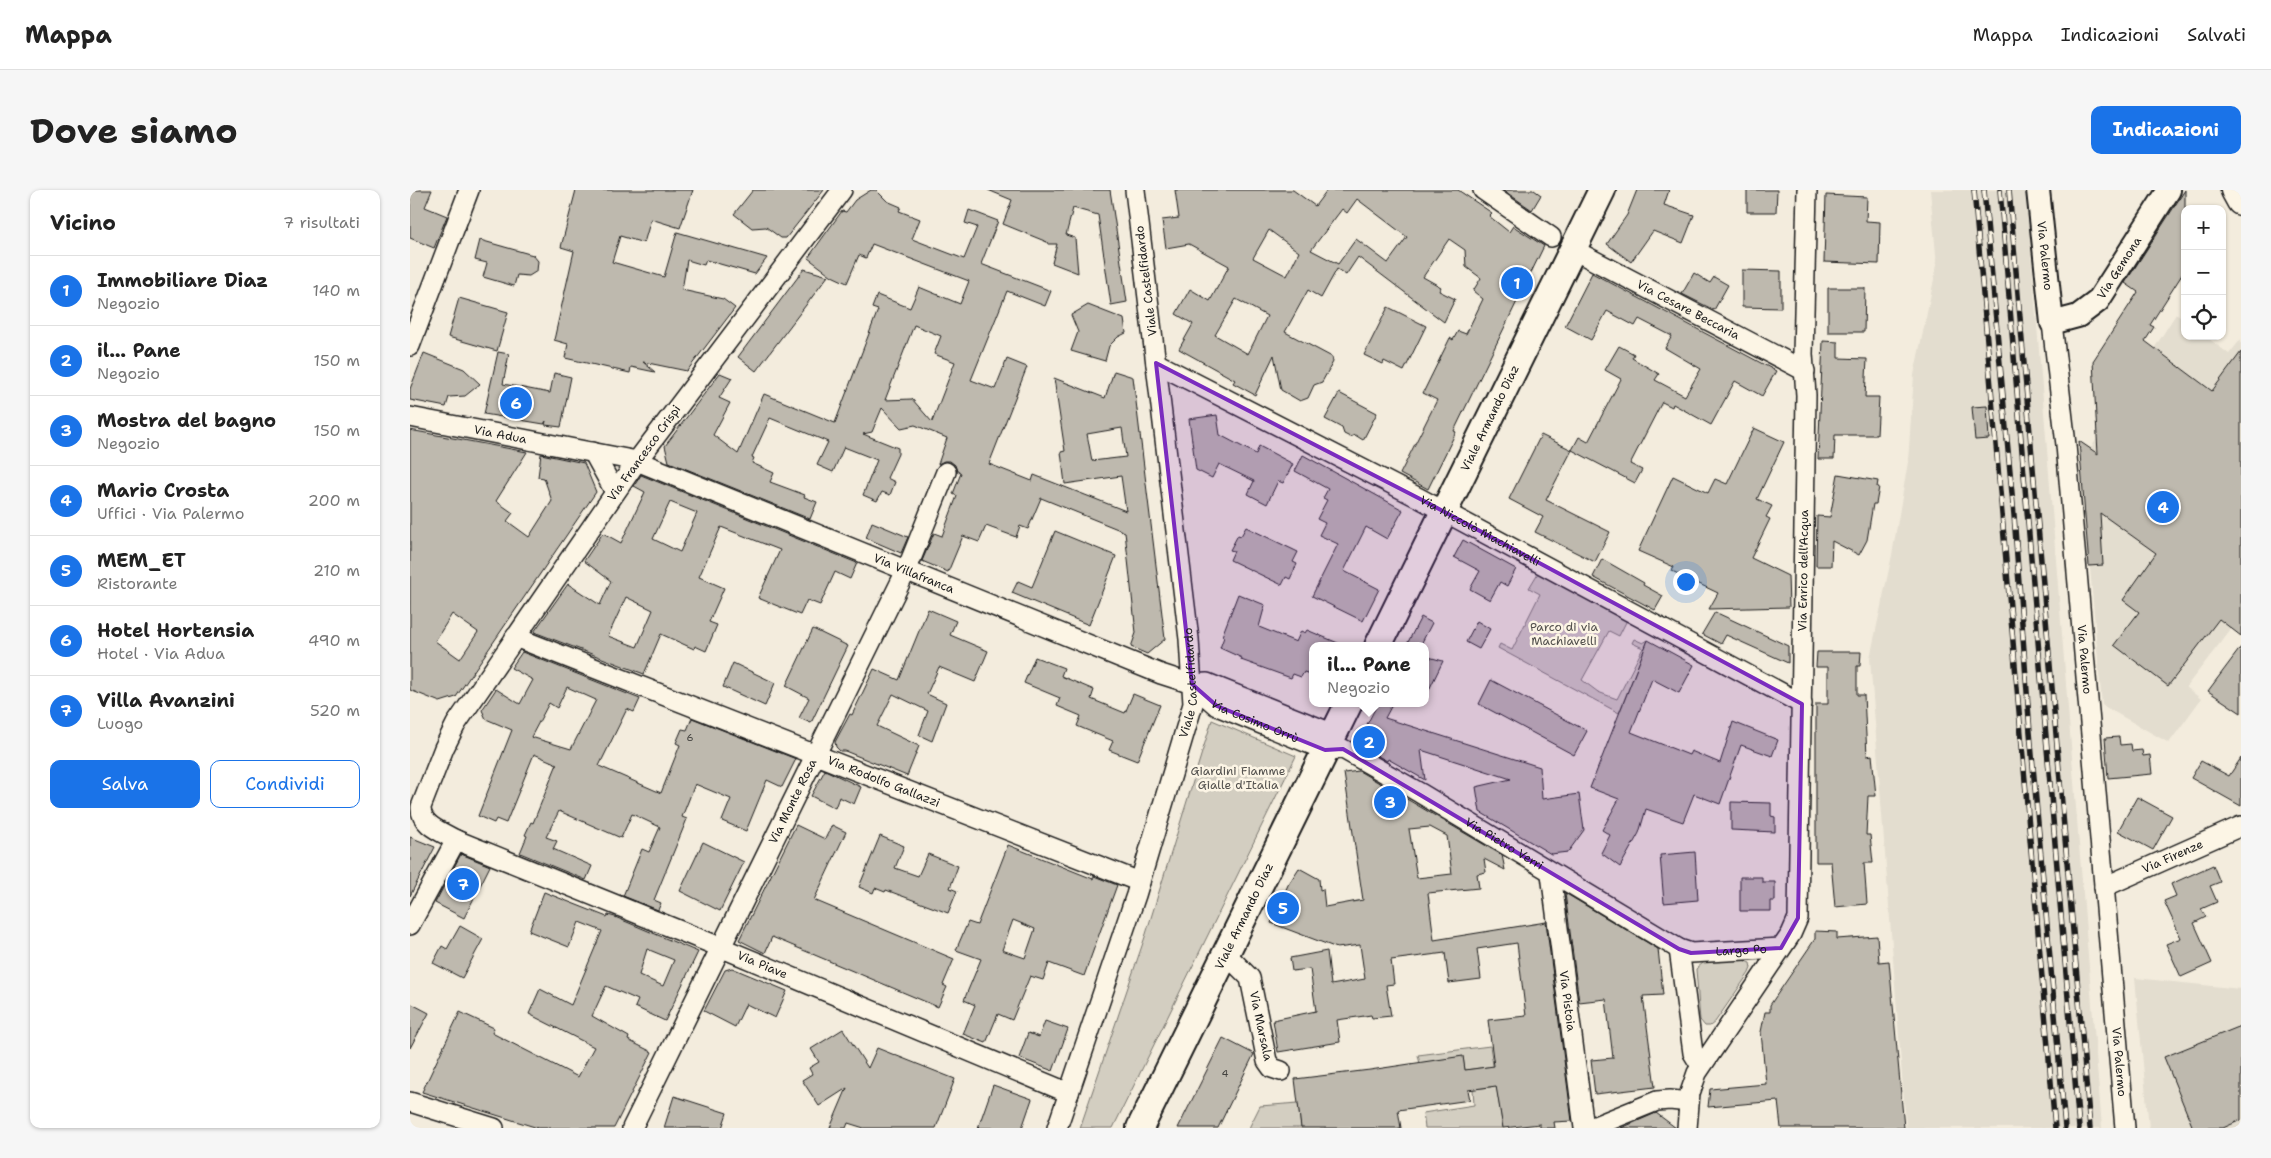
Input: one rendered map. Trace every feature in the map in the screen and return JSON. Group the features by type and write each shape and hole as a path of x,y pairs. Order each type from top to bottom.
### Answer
{"main road":[{"name":"Viale Armando Diaz","path":"1380,642 1444,512 1562,243 1602,190"},
{"path":"2236,190 2241,201"},
{"name":"Viale Armando Diaz","path":"1140,1128 1347,707"}],"street":[{"path":"410,346 469,190"},
{"name":"Via Francesco Crispi","path":"416,816 456,724 515,637 637,461 842,190"},
{"name":"Viale Castelfidardo","path":"1057,1128 1140,882 1193,704 1189,639 1135,190"},
{"name":"Via Cesare Beccaria","path":"1483,190 1562,243 1805,372"},
{"name":"Via Enrico dell'Acqua","path":"1781,948 1797,922 1799,912 1808,190"},
{"name":"Via Palermo","path":"2038,190 2066,445 2125,1128"},
{"name":"Via Gemona","path":"2052,323 2078,316 2098,301 2169,190"},
{"name":"Via Niccolò Machiavelli","path":"1156,363 1444,512 1802,704"},
{"name":"Via Adua","path":"410,417 637,461"},
{"path":"593,452 615,492"},
{"name":"Via Villafranca","path":"637,461 1162,674 1192,684"},
{"name":"Via Monte Rosa","path":"632,1128 907,569 946,472"},
{"name":"Via Rodolfo Gallazzi","path":"515,637 1140,882"},
{"name":"Via Cosimo Orrù","path":"1192,684 1217,706 1330,742"},
{"name":"Via Pietro Verri","path":"1330,742 1420,793 1551,874 1679,949"},
{"name":"Via Piave","path":"416,816 456,840 720,947 1069,1093"},
{"name":"Via Firenze","path":"2104,887 2241,826"},
{"path":"410,925 456,840"},
{"name":"Via Pistoia","path":"1551,874 1584,1128"},
{"name":"Largo Po","path":"1679,949 1691,953 1781,948"},
{"name":"Largo Po","path":"1686,1128 1691,1088 1701,1066 1781,948"},
{"path":"1679,949 1693,1053 1701,1066"},
{"name":"Via Marsala","path":"1226,954 1250,978 1267,1061 1272,1068 1281,1071"},
{"path":"1590,1128 1658,1101 1689,1102"},
{"path":"410,1102 494,1128"}],"highlighted area":[{"path":"1156,363 1426,502 1802,704 1798,918 1781,948 1691,953 1679,949 1343,749 1325,750 1217,706 1192,684"}],"shaded area":[{"path":"1930,190 2026,190 2102,1128 1906,1128 1870,658 1892,555 1908,462 1914,375 1937,265"},
{"path":"2176,314 2181,318 2181,340 2210,340 2229,354 2241,339 2241,616 2186,687 2201,699 2169,743 2102,705 2079,441 2091,448"},
{"path":"2135,978 2241,989 2241,1128 2149,1128"}],"green space":[{"name":"Parco di via Machiavelli","path":"1538,573 1627,620 1619,636 1609,631 1582,680 1598,692 1617,699 1643,648 1632,643 1634,639 1643,643 1648,640 1619,713 1498,648 1500,644 1512,650 1540,594 1529,588"},
{"name":"Giardini Fiamme Gialle d'Italia","path":"1212,720 1296,756 1113,1128 1080,1128 1146,934"},
{"path":"1741,959 1750,963 1749,973 1715,1022 1710,1026 1705,1026 1700,1020 1696,969 1704,962"},
{"path":"1490,1046 1503,1128 1425,1128 1423,1113 1474,1105 1473,1089 1491,1087 1488,1067 1465,1070 1463,1057 1420,1064 1418,1055"},
{"path":"1298,1103 1301,1128 1249,1128 1260,1106"}],"building":[{"path":"410,190 432,190 425,207 447,216 434,248 410,238"},
{"path":"576,190 693,190 680,228 651,219 644,243 620,236 612,262 664,277 677,232 767,258 755,274 706,260 704,265 687,260 682,290 723,299 735,308 687,371 643,362 655,372 631,367 630,373 565,358 568,344 554,340 574,251 561,247"},
{"path":"753,190 824,190 786,238 781,238 766,227 752,228 734,214"},
{"path":"871,190 876,190 887,201 901,207 899,211 920,219 912,239 964,259 977,227 965,223 969,210 998,221 981,264 1051,291 1045,306 1007,291 971,380 995,389 1007,359 1027,367 989,464 1032,481 1034,475 1126,511 1121,476 1065,484 1061,452 1065,451 1054,378 1105,398 1114,371 1133,377 1165,639 1147,654 1131,647 1136,633 1125,532 1041,498 1028,529 1020,526 1016,537 986,526 979,542 963,536 948,572 922,561 934,533 942,536 957,496 953,494 961,473 957,471 955,465 950,461 938,464 947,438 915,425 901,428 882,408 872,432 863,434 898,448 898,454 887,478 895,482 890,495 882,492 877,501 863,495 877,460 844,447 833,472 817,465 828,442 770,418 752,457 754,458 752,463 774,473 770,482 805,495 804,497 817,502 810,519 669,462 665,446 720,373 732,378 719,398 730,403 713,435 738,454 764,394 835,423 878,310 872,308 877,295 910,308 919,287 960,304 969,281 872,244 866,258 859,255 847,283 832,276 808,258 842,211 846,212 855,200","holes":["914,325 941,336 934,354 955,362 932,422 912,399 885,400","1122,428 1126,457 1092,461 1087,434"]},
{"path":"988,190 1110,190 1127,302 1111,305 1098,215 1073,208 1066,235 1075,238 1078,273 1052,263 1057,244 1048,244 1003,224 1012,200"},
{"path":"1175,190 1293,190 1315,206 1327,190 1458,190 1492,213 1489,216 1509,232 1513,226 1544,246 1454,431 1456,432 1428,489 1400,474 1437,400 1423,393 1450,338 1453,340 1458,331 1466,334 1483,299 1473,291 1481,278 1466,267 1465,250 1449,239 1423,277 1441,287 1439,291 1455,299 1444,322 1358,257 1346,275 1337,269 1321,298 1308,290 1285,332 1332,357 1333,362 1322,382 1314,385 1308,398 1300,401 1281,390 1274,355 1255,395 1233,383 1235,380 1179,349 1193,324 1176,314 1190,289 1210,301 1229,266 1189,244 1166,248 1162,220 1179,218","holes":["1357,199 1407,237 1388,263 1356,239 1338,264 1311,250 1342,209 1347,213","1269,230 1299,252 1287,276 1253,258","1236,299 1267,316 1248,354 1215,335"]},
{"path":"1503,190 1534,190 1541,195 1532,210"},
{"path":"1637,190 1669,190 1664,205 1694,215 1683,243 1653,231 1631,262 1607,244 1627,215"},
{"path":"1747,190 1777,190 1776,212 1747,212"},
{"path":"2185,190 2185,205 2181,205 2181,276 2150,325 2154,327 2145,341 2212,391 2241,352 2241,636 2219,619 2168,686 2114,645 2139,612 2123,600 2156,553 2100,513 2103,565 2089,566 2079,441 2098,454 2093,361 2138,292 2125,283"},
{"path":"1826,195 1867,197 1866,221 1880,222 1879,264 1824,262"},
{"path":"480,240 533,255 538,261 537,271 529,276 517,275 514,286 483,277 487,263 475,260"},
{"path":"804,269 828,276 756,371 738,357"},
{"path":"1742,270 1781,271 1781,308 1742,307"},
{"path":"1592,273 1776,371 1762,396 1735,381 1711,425 1673,404 1672,407 1662,402 1630,464 1642,470 1635,483 1572,450 1579,437 1588,442 1621,379 1605,370 1619,346 1634,354 1632,358 1659,374 1655,380 1685,396 1701,369 1665,348 1672,336 1639,319 1635,326 1607,311 1591,340 1565,326"},
{"path":"1694,273 1710,283 1714,277 1728,285 1714,310 1682,294"},
{"path":"1828,288 1865,288 1864,332 1828,332"},
{"path":"459,298 508,312 497,351 448,337"},
{"path":"1088,305 1124,319 1126,333 1118,337 1109,346 1105,361 1071,351 1078,332 1071,315"},
{"path":"1388,307 1426,326 1404,371 1384,361 1383,364 1364,355"},
{"path":"1823,341 1838,342 1838,358 1867,359 1865,397 1879,397 1877,435 1835,435 1834,459 1818,459"},
{"path":"498,352 509,354 503,384 550,393 554,373 571,377 561,427 545,425 546,421 544,424 484,414"},
{"path":"424,353 464,369 480,384 465,396 449,397 446,407 410,400 410,389"},
{"path":"1339,393 1377,413 1363,440 1355,435 1350,437 1344,434 1342,428 1325,419"},
{"path":"1987,406 1989,439 1975,440 1972,407"},
{"path":"1217,415 1220,435 1256,454 1259,446 1293,464 1283,483 1278,481 1267,504 1248,494 1254,481 1219,464 1212,478 1196,470 1189,419"},
{"path":"1754,428 1784,442 1757,499 1772,506 1766,517 1770,519 1751,558 1788,576 1789,607 1709,609 1718,593 1672,571 1674,567 1638,551 1673,476 1708,493 1715,479 1727,484"},
{"path":"410,430 527,452 496,501 513,513 507,521 529,537 552,501 544,478 538,477 541,454 584,463 596,492 456,697 440,702 410,690","holes":["452,614 478,632 460,659 435,641"]},
{"path":"1541,435 1572,450 1546,500 1610,532 1595,562 1535,532 1543,517 1509,499"},
{"path":"1303,455 1403,510 1387,539 1366,527 1344,571 1379,589 1363,621 1312,596 1338,544 1319,535 1325,523 1317,519 1327,500 1323,498 1328,489 1295,471"},
{"path":"1838,474 1878,481 1877,487 1879,487 1876,504 1873,504 1867,540 1859,555 1832,541 1831,566 1816,566 1817,516 1830,517"},
{"path":"641,475 857,563 850,579 835,572 820,605 807,600 800,615 758,598 780,550 721,527 699,577 724,588 709,622 717,625 706,651 695,646 694,649 661,634 644,674 534,632 568,584 600,605 611,581 584,561 603,533 621,543 645,492 634,486","holes":["670,502 697,513 680,552 653,539","626,597 653,610 637,647 608,636"]},
{"path":"872,522 908,537 901,553 866,538"},
{"path":"1246,527 1298,552 1293,562 1297,564 1290,579 1286,577 1282,585 1230,560 1234,551 1230,550 1238,535 1241,536"},
{"path":"1055,531 1116,556 1089,625 1012,593 1018,581 1032,587"},
{"path":"1463,540 1516,569 1507,586 1500,582 1490,600 1470,589 1480,571 1454,557"},
{"path":"1602,559 1663,596 1655,610 1593,577"},
{"path":"1238,594 1265,605 1259,627 1296,642 1301,631 1305,633 1307,630 1336,642 1309,642 1309,674 1304,672 1301,677 1293,674 1291,678 1241,660 1242,658 1220,648 1224,637 1222,636"},
{"path":"928,609 956,621 950,635 988,651 975,682 939,667 927,694 946,703 932,741 919,735 928,711 893,694 877,726 919,746 907,776 845,751 840,751 836,747 835,742 850,714 852,715 874,669 899,680"},
{"path":"1715,612 1788,646 1788,663 1726,635 1721,644 1702,634"},
{"path":"1421,617 1432,623 1422,642 1408,642"},
{"path":"1477,621 1490,629 1479,649 1466,642"},
{"path":"813,629 848,646 811,723 799,718 809,698 786,686"},
{"path":"1648,640 1694,665 1679,693 1652,679 1631,732 1689,755 1691,751 1720,763 1733,722 1778,740 1772,756 1741,745 1720,804 1694,794 1683,822 1646,809 1639,833 1620,867 1601,853 1610,835 1602,830 1619,799 1590,788"},
{"path":"2241,647 2241,713 2208,691"},
{"path":"522,652 640,699 634,712 627,709 599,766 661,793 680,745 676,743 682,729 687,730 692,718 796,759 782,787 767,780 746,831 722,821 731,799 695,784 682,817 687,819 654,900 661,903 658,910 623,896 642,849 649,852 660,827 632,814 621,838 559,811 546,837 557,841 553,849 592,866 586,880 520,853 527,836 525,835 531,822 533,823 557,764 534,754 506,823 496,819 494,823 478,816 512,730 486,719 482,710 496,689 520,704 533,680 511,668","holes":["567,687 596,700 571,749 531,737 549,703 557,708"]},
{"path":"1817,652 1861,652 1860,666 1857,666 1857,695 1864,695 1867,756 1872,755 1876,796 1868,796 1866,835 1870,835 1873,863 1864,863 1867,904 1835,907 1831,862 1816,862 1816,704 1828,704 1828,667 1816,667"},
{"path":"1035,657 1064,668 1061,676 1094,690 1091,699 1125,713 1133,694 1160,705 1137,761 1109,750 1113,741 1077,726 1081,716 1057,706 1060,698 1024,683"},
{"path":"1429,657 1443,661 1429,690"},
{"path":"733,663 775,683 765,706 723,687"},
{"path":"1491,680 1587,731 1574,755 1479,704"},
{"path":"1376,707 1391,707 1385,718 1540,767 1542,799 1579,794 1584,830 1568,852 1551,854 1480,812 1476,787 1511,779 1421,750 1425,780 1388,759 1387,761 1371,752 1370,747 1359,740"},
{"path":"2119,737 2120,745 2131,744 2132,751 2142,750 2143,756 2150,755 2152,774 2108,778 2105,738"},
{"path":"2241,758 2241,806 2191,778 2201,761 2229,776"},
{"path":"825,770 861,787 854,804 839,797 835,808 811,796"},
{"path":"1359,771 1502,855 1505,870 1484,859 1486,872 1477,874 1479,888 1428,893 1434,940 1546,922 1572,1121 1554,1122 1555,1128 1540,1128 1540,1124 1503,1128 1496,1086 1468,1090 1470,1100 1398,1110 1401,1128 1301,1128 1295,1079 1463,1056 1465,1070 1494,1066 1488,1020 1526,1016 1517,943 1477,949 1481,979 1449,983 1445,953 1391,960 1394,984 1386,985 1391,1016 1372,1018 1371,1015 1337,1020 1340,1042 1278,1052 1273,1020 1316,1011 1310,969 1292,971 1290,958 1327,951 1331,985 1365,979 1360,945 1337,948 1271,923 1288,885 1299,868 1319,879 1320,890 1323,889 1325,907 1363,900 1344,773","holes":["1430,827 1447,836 1452,874 1417,878 1409,829"]},
{"path":"2137,797 2172,816 2153,850 2118,831"},
{"path":"1731,802 1771,803 1771,816 1775,817 1775,832 1731,830"},
{"path":"796,825 825,839 832,825 846,832 814,900 954,959 943,985 947,987 938,1007 772,937 765,953 739,940"},
{"path":"880,836 904,846 895,868 918,876 928,854 958,866 950,888 957,891 948,913 886,890 885,892 875,888 873,893 859,887"},
{"path":"410,837 435,847 410,896"},
{"path":"703,842 744,862 720,911 680,891"},
{"path":"1008,845 1093,879 1094,876 1117,885 1084,976 1049,963 1043,980 1030,976 1012,1020 998,1014 986,1043 963,1034 975,1005 964,1000 981,959 956,950 968,922 977,925","holes":["1013,920 1035,929 1025,958 1002,950"]},
{"path":"1695,852 1698,900 1664,903 1660,855"},
{"path":"461,854 490,866 464,918 435,903"},
{"path":"2213,865 2220,882 2210,886 2217,902 2201,909 2206,917 2194,923 2212,963 2181,977 2166,944 2181,938 2164,901 2176,896 2171,884"},
{"path":"1740,877 1762,877 1762,882 1775,882 1775,901 1771,901 1771,911 1740,911"},
{"path":"544,892 607,917 608,915 615,917 698,952 665,1021 635,1007 638,1000 606,986 592,1016 629,1037 628,1040 652,1052 614,1128 538,1128 422,1092 460,1012 494,1028 492,1033 578,1077 594,1047 529,1014 540,989 571,1005 602,931 579,922 569,947 529,931","holes":["647,949 674,960 663,986 639,975"]},
{"path":"1565,893 1658,949 1663,995 1643,996 1655,1087 1595,1094 1591,1060 1613,1058 1606,999 1579,1002"},
{"path":"460,926 483,939 462,978 433,963 442,946 447,949"},
{"path":"1815,931 1837,932 1837,939 1877,936 1879,962 1889,961 1904,1128 1781,1128 1778,1101 1708,1107 1710,1089 1766,1084 1761,1032 1765,1012 1770,1012 1770,1005 1815,939"},
{"path":"732,968 787,991 775,1018 746,1004 735,1027 704,1011 725,970"},
{"path":"410,1003 429,1013 410,1048"},
{"path":"1045,1021 1068,1029 1053,1071 1019,1058 1028,1033 1039,1037"},
{"path":"2241,1026 2241,1120 2223,1128 2193,1128 2164,1057"},
{"path":"843,1029 868,1068 877,1048 955,1079 936,1128 864,1128 848,1123 846,1128 830,1128 847,1088 819,1106 802,1080 812,1074 809,1068 819,1062 811,1049"},
{"path":"1223,1038 1254,1054 1218,1128 1178,1128"},
{"path":"993,1085 1032,1099 1022,1128 978,1128"},
{"path":"674,1096 727,1113 722,1128 664,1128"},
{"path":"1656,1113 1676,1128 1621,1128 1626,1126"}],"railway":[{"path":"1974,190 2055,1128"},
{"path":"1984,190 2014,515 2030,732 2065,1128"},
{"path":"2000,190 2079,1128"},
{"path":"2009,190 2090,1128"}],"place":[{"name":"Immobiliare Diaz","path":"1517,283"},
{"name":"Hotel Hortensia","path":"516,403"},
{"name":"Mario Crosta","path":"2163,507"},
{"name":"il... Pane","path":"1369,742"},
{"name":"Mostra del bagno","path":"1390,802"},
{"name":"Villa Avanzini","path":"463,884"},
{"name":"MEM_ET","path":"1283,908"}]}
